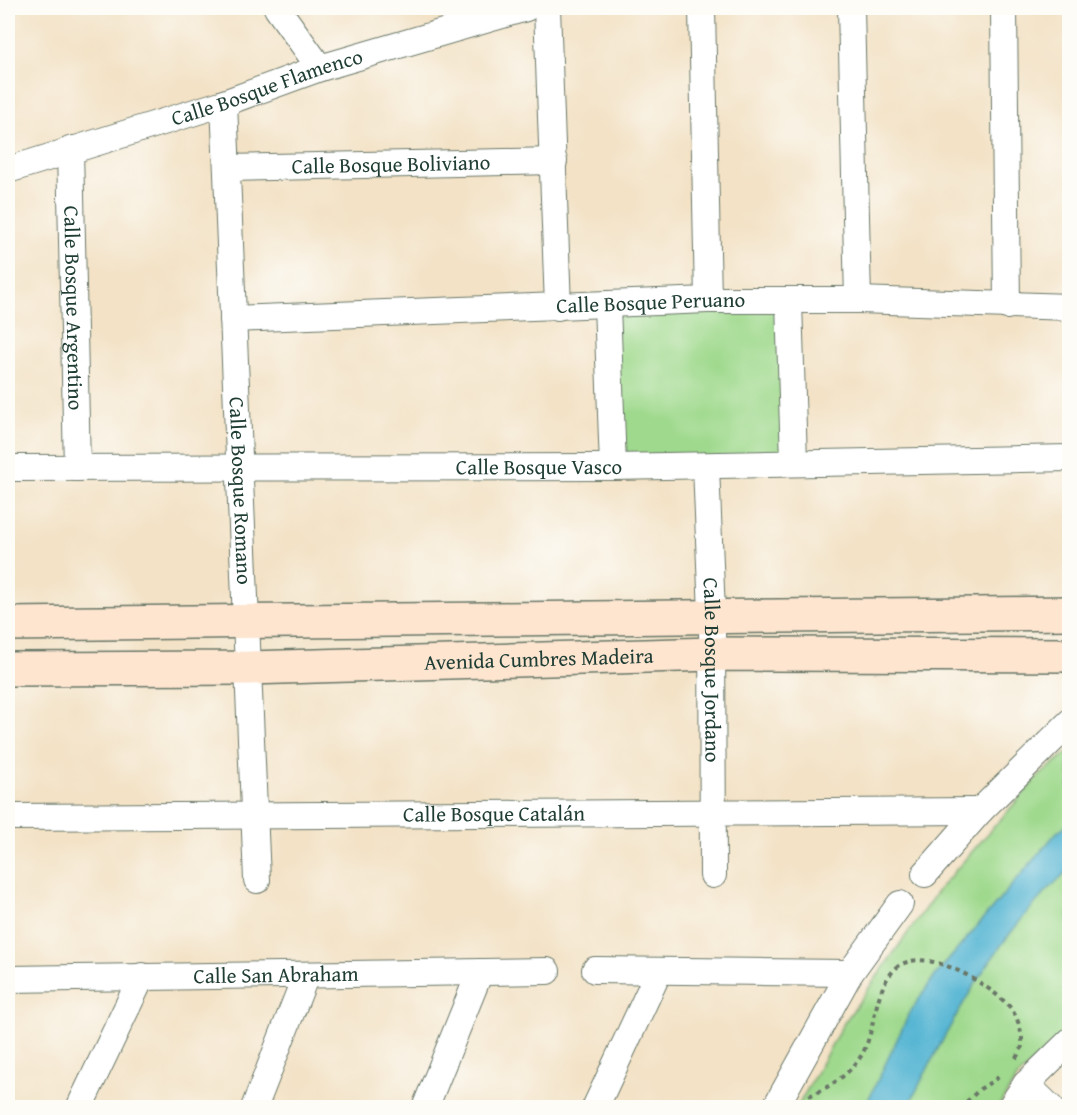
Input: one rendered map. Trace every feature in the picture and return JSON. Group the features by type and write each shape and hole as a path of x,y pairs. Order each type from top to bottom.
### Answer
{"street":[{"path":"277,8 320,68"},
{"name":"Calle Bosque Flamenco","path":"8,170 224,103 320,68 526,8"},
{"path":"547,8 558,307"},
{"path":"702,8 708,300"},
{"path":"851,8 858,300"},
{"path":"1004,8 1006,306"},
{"name":"Calle Bosque Romano","path":"224,103 257,880"},
{"name":"Calle Bosque Argentino","path":"70,149 77,468"},
{"name":"Calle Bosque Boliviano","path":"227,168 554,161"},
{"name":"Calle Bosque Peruano","path":"233,319 708,300 789,302 858,300 1070,308"},
{"path":"789,302 794,461"},
{"path":"607,305 613,466"},
{"name":"Calle Bosque Vasco","path":"8,468 706,466 794,461 1070,458"},
{"name":"Calle Bosque Jordano","path":"706,466 712,614 713,875"},
{"name":"Avenida Cumbres Madeira","path":"8,624 712,614 1070,613"},
{"name":"Avenida Cumbres Madeira","path":"8,669 249,668 712,654 1070,655"},
{"path":"925,873 980,811 1070,722"},
{"name":"Calle Bosque Catalán","path":"8,817 980,811"},
{"path":"776,1107 850,973 900,904"},
{"path":"595,970 850,973"},
{"name":"Calle San Abraham","path":"8,979 547,971"},
{"path":"595,1107 659,971"},
{"path":"425,1107 480,972"},
{"path":"254,1107 306,975"},
{"path":"79,1107 142,976"},
{"path":"1010,1107 1026,1084 1070,1041"},
{"path":"1026,1084 1051,1107"}],"path":[{"path":"802,1099 832,1084 850,1071 866,1048 877,1002 896,969 916,961 927,961 946,964 992,993 1009,1007 1021,1031 1023,1046 1010,1068 960,1107"}],"green space":[{"path":"789,302 794,461 613,467 607,305"},
{"path":"1069,751 1069,1026 1017,1078 998,1107 797,1108 842,1026 939,889 1038,777"}],"water":[{"path":"1069,823 1069,870 1019,922 997,951 958,1012 908,1107 865,1107 910,1012 934,977 1057,832"}]}
